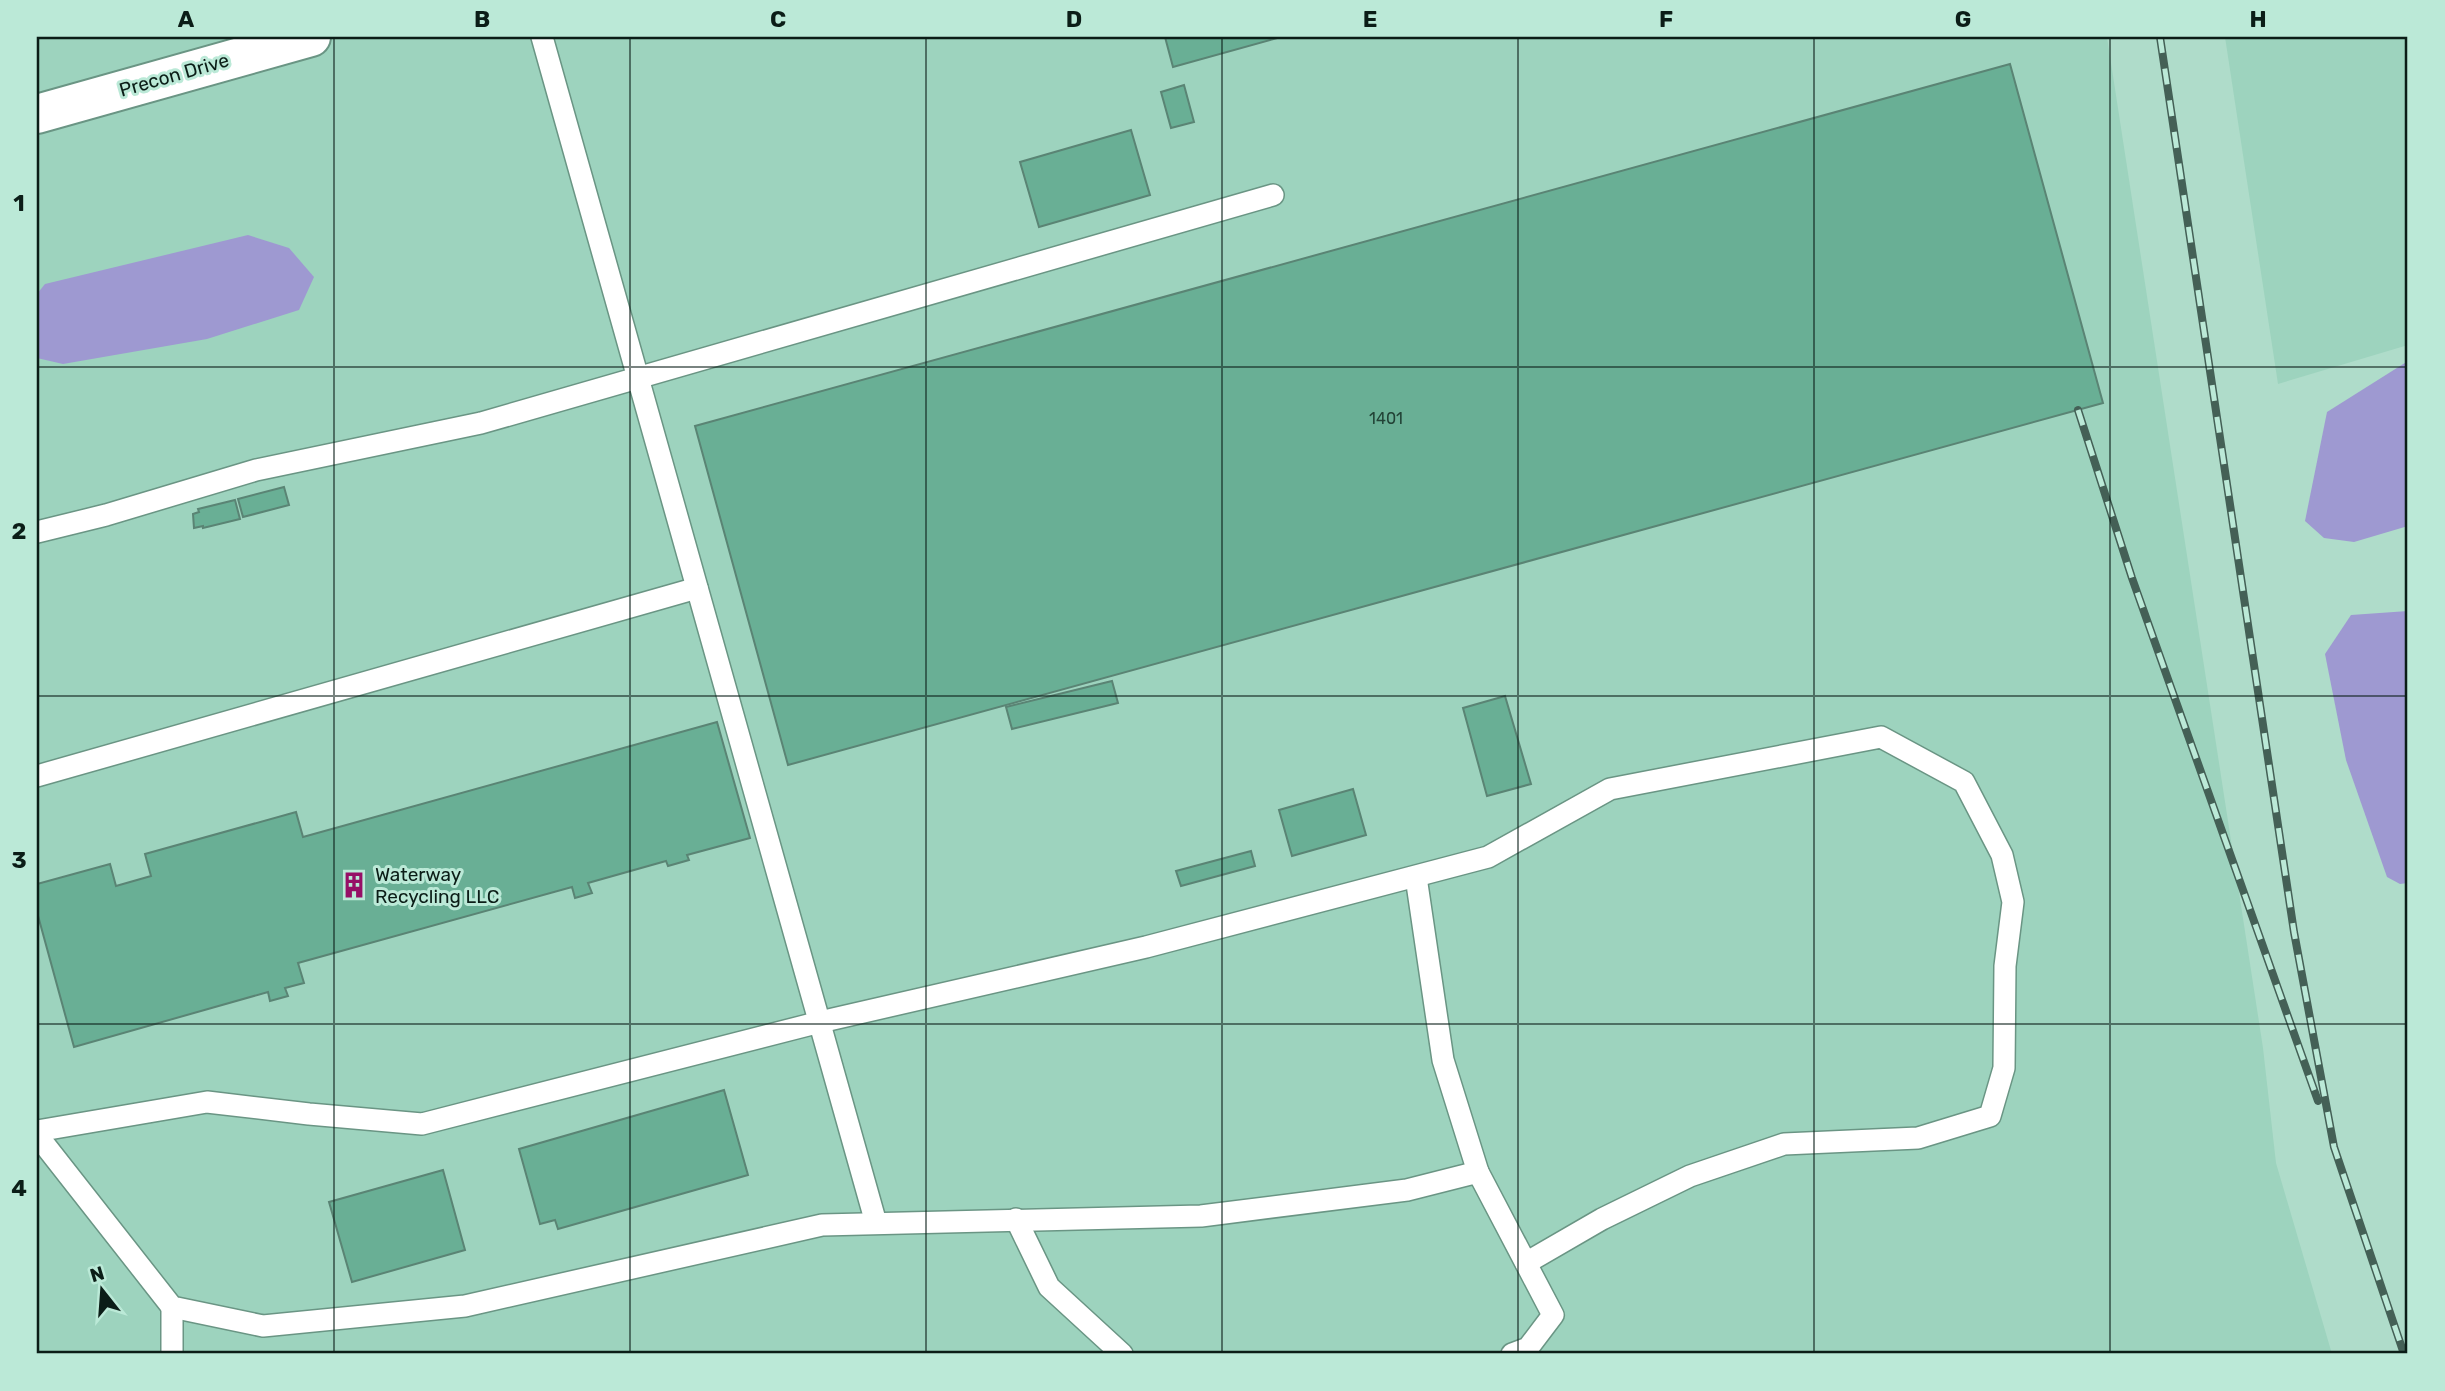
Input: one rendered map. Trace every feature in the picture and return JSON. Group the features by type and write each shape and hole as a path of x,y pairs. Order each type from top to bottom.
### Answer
{"street":[{"name":"Precon Drive","path":"37,114 311,37"}],"lane":[{"path":"542,37 876,1223"},
{"path":"37,532 106,515 256,470 481,423 1273,195"},
{"path":"37,776 697,588"},
{"path":"172,1354 172,1307 37,1133 206,1102 422,1124 820,1022 1146,947 1488,858 1610,789 1881,737 1964,782 2002,855 2013,902 2005,966 2004,1068 1990,1115 1918,1138 1784,1144 1690,1176 1602,1219 1525,1263"},
{"path":"1416,877 1443,1060 1478,1172 1552,1315 1528,1348 1511,1354"},
{"path":"172,1307 263,1326 465,1306 822,1225 1200,1216 1407,1190 1478,1172"},
{"path":"1016,1219 1049,1287 1122,1354"}],"shaded area":[{"path":"37,37 2107,37 2263,1048 2276,1163 2332,1354 37,1354"},
{"path":"2225,37 2408,37 2408,345 2278,384"},
{"path":"248,235 289,248 314,277 299,310 207,339 63,364 37,358 37,294 45,284"},
{"path":"2408,361 2408,526 2354,542 2324,538 2305,521 2327,412"},
{"path":"2408,611 2408,883 2400,884 2387,877 2346,760 2325,654 2351,615"}],"building":[{"path":"1165,37 1281,37 1173,67"},
{"path":"2010,64 2103,403 788,765 695,426"},
{"path":"1184,85 1194,122 1171,128 1161,92"},
{"path":"1131,130 1150,195 1039,227 1020,162"},
{"path":"284,487 289,505 243,517 238,499"},
{"path":"235,500 240,519 194,528 193,514 199,512 198,509"},
{"path":"1112,681 1118,703 1012,729 1006,707"},
{"path":"1505,696 1531,784 1487,796 1463,708"},
{"name":"Waterway Recycling LLC","path":"717,722 750,838 687,855 689,860 668,866 666,861 588,883 592,893 575,898 572,887 298,963 304,983 285,988 288,996 270,1001 268,992 74,1047 37,912 37,884 110,864 116,886 151,876 145,854 296,812 303,837"},
{"path":"1353,789 1366,835 1292,856 1279,810"},
{"path":"1251,851 1255,866 1181,886 1176,871"},
{"path":"724,1090 748,1175 558,1229 555,1220 540,1224 519,1149"},
{"path":"443,1170 465,1250 352,1282 329,1202"}],"railway":[{"path":"2160,37 2294,932 2334,1147 2404,1354"},
{"path":"2078,410 2132,578 2318,1101"}],"place":[{"name":"Waterway Recycling LLC","path":"354,885"}]}
